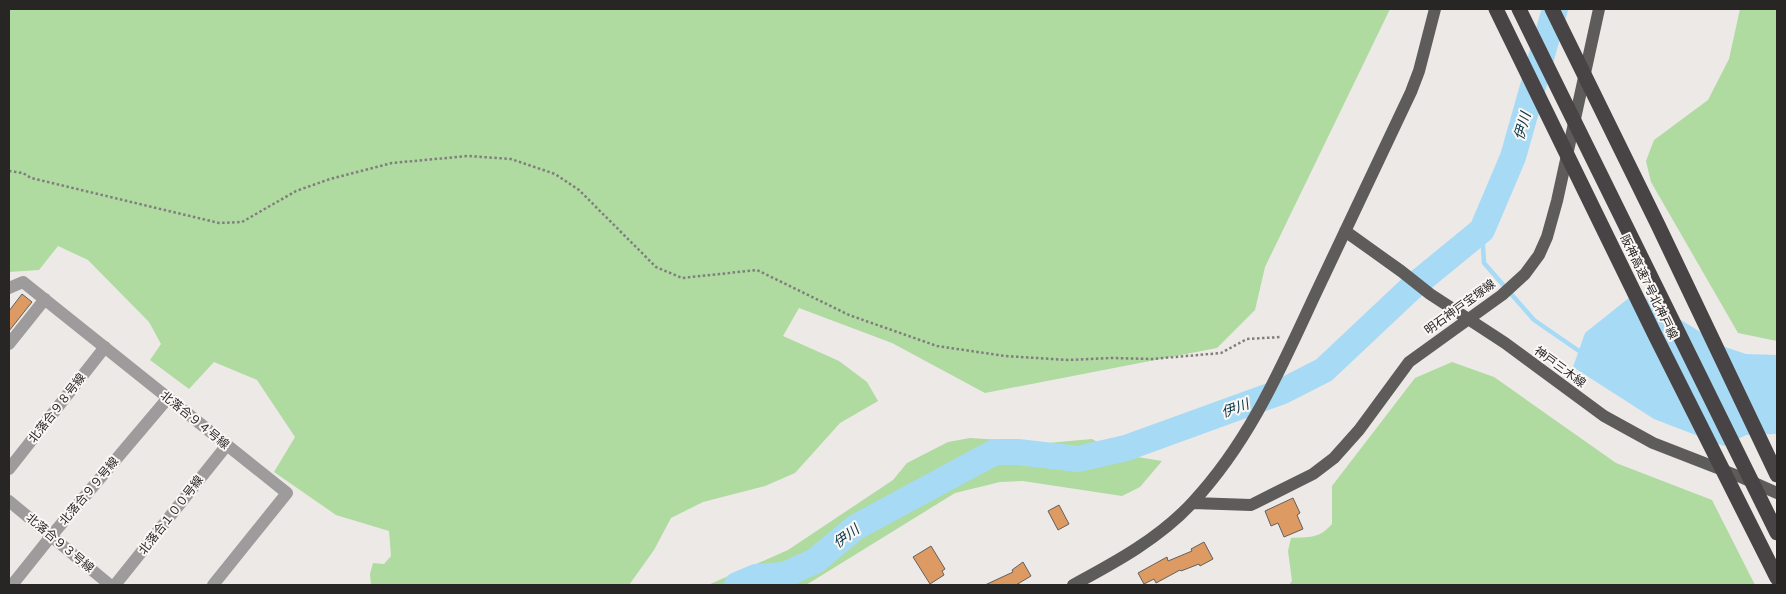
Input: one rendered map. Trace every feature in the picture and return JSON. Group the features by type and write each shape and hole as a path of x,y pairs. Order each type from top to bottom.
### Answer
{"highway":[{"name":"阪神高速7号北神戸線","path":"1496,9 1777,580"},
{"name":"阪神高速7号北神戸線","path":"1519,9 1777,533"},
{"path":"1552,9 1658,225 1777,475"},
{"path":"1743,478 1777,580"}],"main road":[{"path":"1073,585 1117,562 1149,540 1192,503 1221,470 1254,420 1411,92 1419,71 1435,9"},
{"name":"明石神戸宝塚線","path":"1192,503 1251,504 1312,474 1334,458 1359,430 1409,362 1502,295 1525,274 1539,255 1547,237 1557,201 1598,9"},
{"name":"神戸三木線","path":"1345,231 1430,294 1468,318 1604,416 1653,443 1777,493"}],"street":[{"name":"北落合９４号線","path":"9,288 23,282 287,492 213,585"},
{"path":"9,344 45,300"},
{"name":"北落合９８号線","path":"9,469 105,347"},
{"name":"北落合９９号線","path":"12,585 168,398"},
{"name":"北落合１００号線","path":"115,585 227,445"},
{"name":"北落合９３号線","path":"9,501 110,585"}],"path":[{"path":"9,171 31,178 219,223 242,222 296,192 330,178 392,164 468,156 511,159 556,174 579,190 656,267 682,278 757,270 849,315 937,346 1006,356 1068,360 1152,359 1221,353 1247,339 1295,337"}],"green space":[{"path":"9,9 1390,9 1265,267 1255,310 1217,348 985,393 892,343 799,308 783,336 839,361 867,382 878,401 840,423 795,473 765,486 703,502 671,518 654,550 629,585 371,585 370,574 373,563 384,564 391,556 389,531 336,515 274,472 295,437 257,380 214,362 189,389 150,360 161,344 149,322 88,260 58,246 39,270 9,272"},
{"path":"1740,9 1777,9 1777,341 1738,333 1651,182 1646,161 1654,140 1708,100 1729,59"},
{"path":"1452,362 1494,377 1616,463 1712,500 1755,585 1289,585 1292,581 1288,551 1291,538 1318,535 1332,524 1332,486 1415,378"},
{"path":"970,438 1048,443 1092,439 1119,454 1162,461 1140,487 1122,496 1023,481 1000,482 955,493 806,585 708,585 788,550 893,480 907,463 948,442"}],"water":[{"path":"1640,295 1725,347 1746,354 1777,355 1777,434 1746,435 1724,446 1654,419 1573,367 1585,333 1630,297"}],"building":[{"path":"22,294 32,302 9,331 9,311"},
{"path":"1293,498 1300,513 1297,515 1303,529 1284,537 1278,523 1271,526 1265,511"},
{"path":"1059,505 1069,524 1058,530 1048,511"},
{"path":"1204,542 1213,559 1200,566 1199,564 1180,570 1156,583 1154,579 1144,584 1138,573 1167,557 1168,561 1192,551 1191,549"},
{"path":"931,546 945,569 942,571 944,575 930,584 913,557"},
{"path":"1023,562 1031,576 1016,585 985,585 1013,572 1012,570"}],"waterway":[{"name":"伊川","path":"737,585 756,577 784,575 815,561 856,527 995,452 1018,452 1078,459 1126,448 1283,391 1324,370 1410,289 1482,230 1513,157 1555,9"},
{"path":"1482,230 1484,263 1534,320 1579,351 1584,350"}]}
